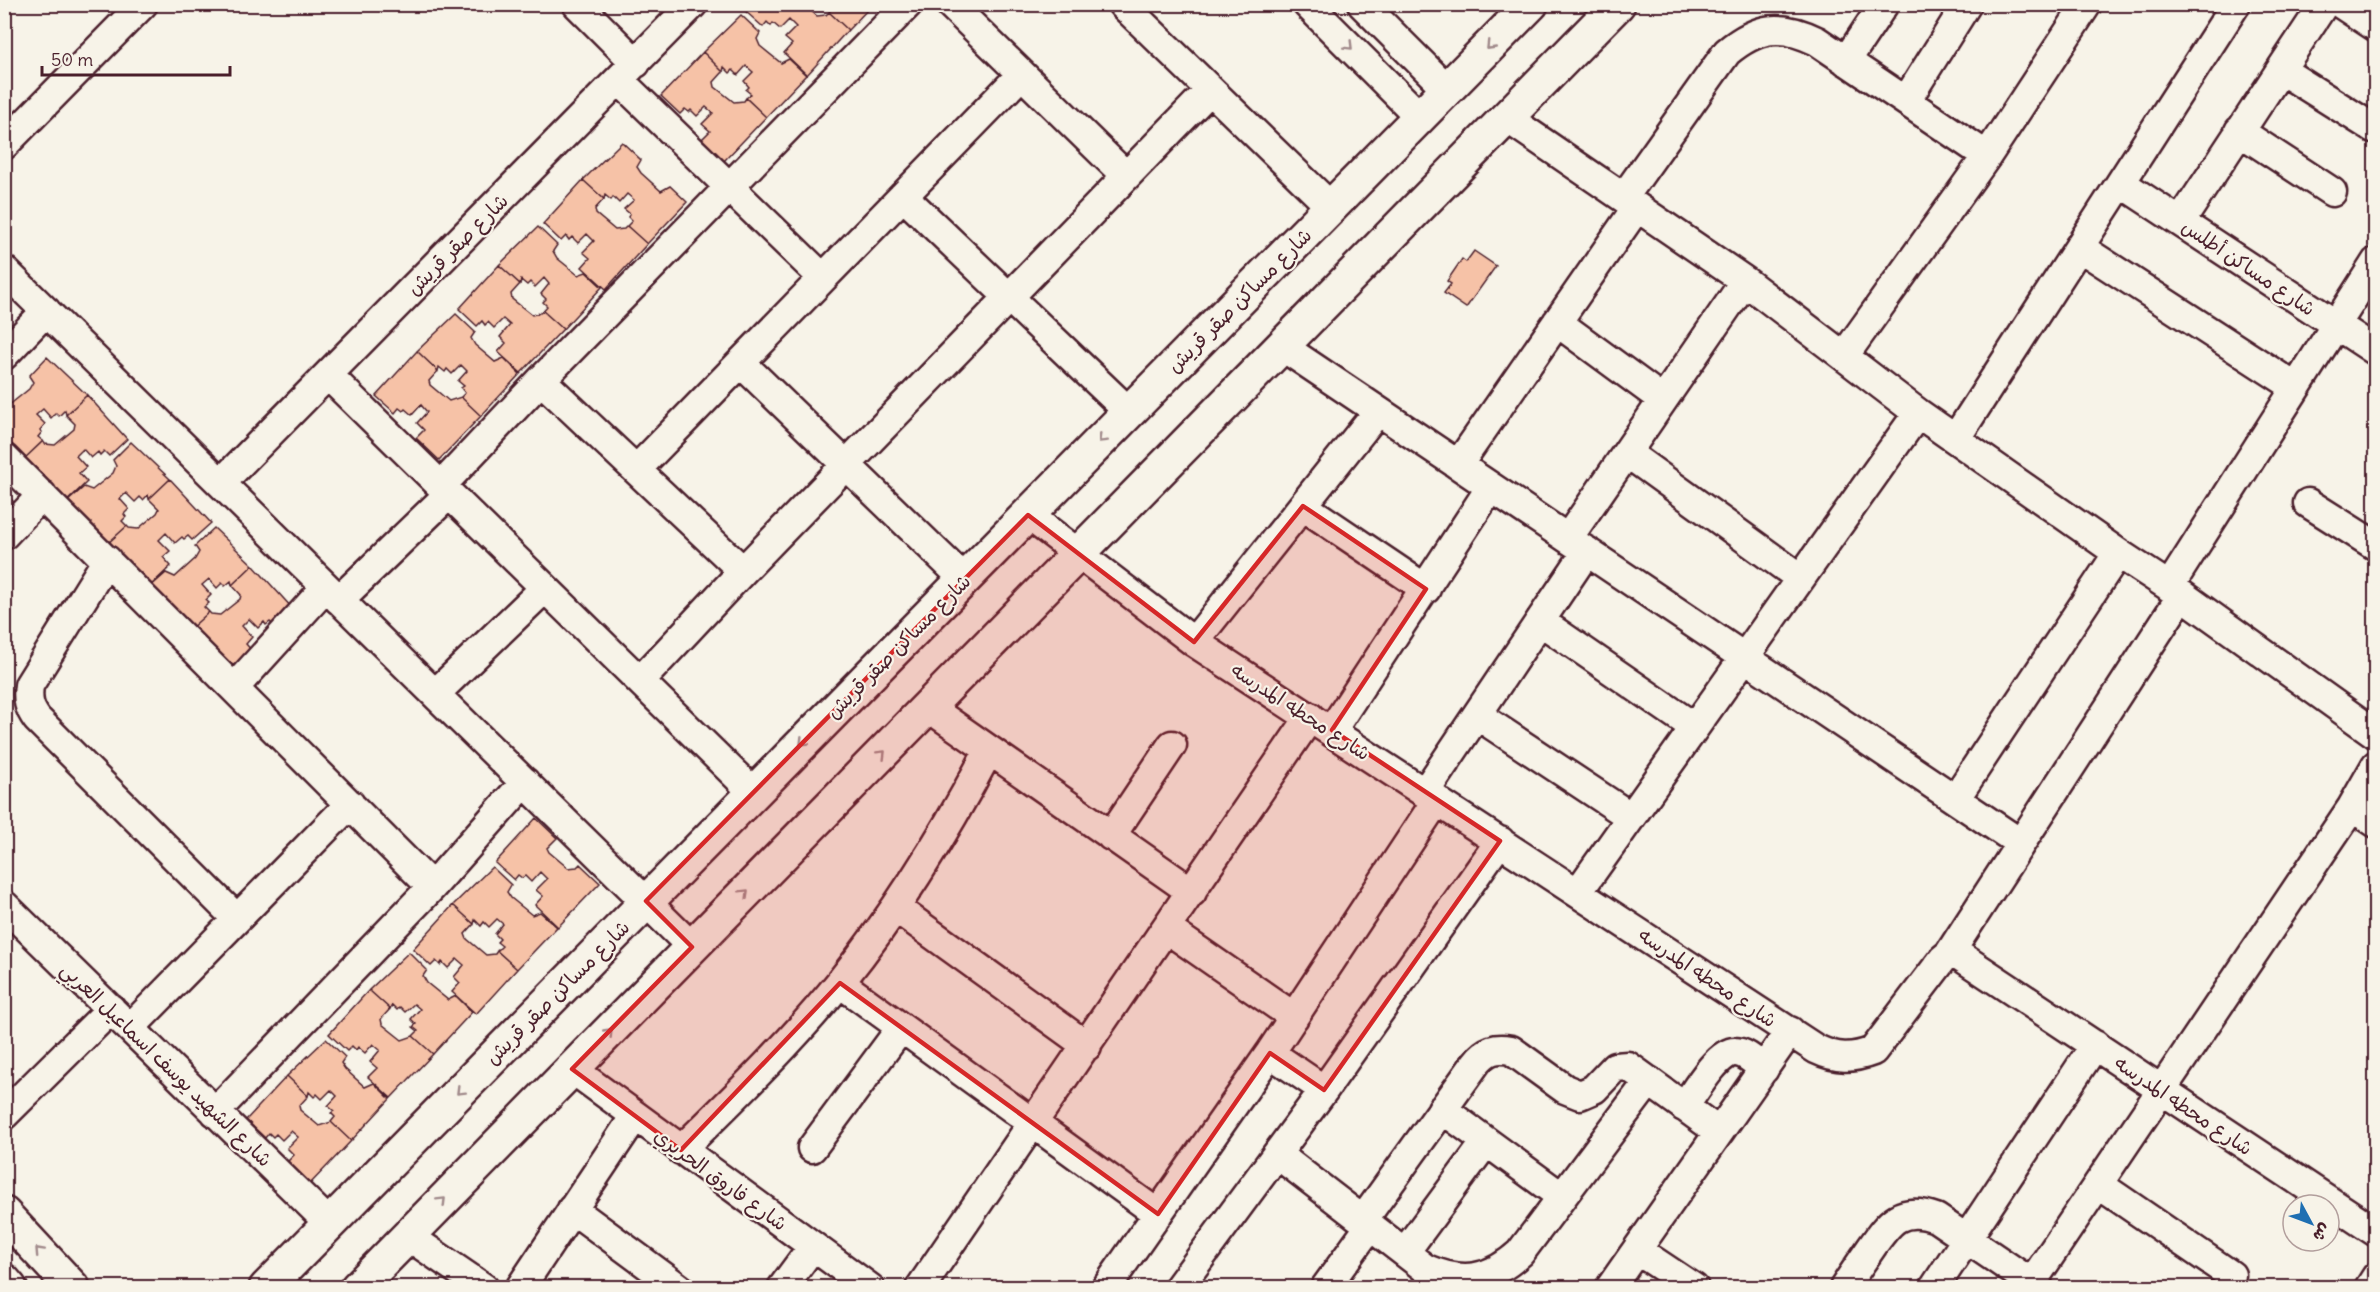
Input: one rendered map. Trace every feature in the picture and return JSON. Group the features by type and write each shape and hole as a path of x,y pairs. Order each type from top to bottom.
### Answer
{"street":[{"path":"4,145 143,4"},
{"path":"577,4 627,71 729,188 823,278"},
{"name":"شارع صقر قريش","path":"221,483 693,4"},
{"path":"234,688 445,490 541,380 908,4"},
{"path":"950,4 1126,176"},
{"path":"1122,4 1331,207"},
{"path":"1307,4 1420,117"},
{"path":"1362,4 1448,90"},
{"name":"شارع مساكن صقر قريش","path":"266,1287 1531,4"},
{"path":"357,1287 1618,4"},
{"path":"1846,61 1884,4"},
{"path":"1906,101 1967,4"},
{"path":"1844,356 1987,156 2087,4"},
{"path":"1956,438 2236,4"},
{"path":"2181,221 2324,4"},
{"path":"2341,4 2376,27"},
{"path":"1458,465 1557,322 1727,52 1742,40 1760,32 1780,29 1799,32 1817,41 1987,156"},
{"path":"2281,70 2373,128"},
{"path":"636,470 1021,75"},
{"path":"640,681 742,571 1210,90"},
{"path":"1507,118 1745,281 1918,413 2376,734"},
{"path":"2239,131 2332,192"},
{"name":"شارع مساكن أطلس","path":"2121,183 2376,351"},
{"path":"903,196 1129,412"},
{"path":"2079,247 2295,387"},
{"path":"1949,954 2175,591 2295,387 2376,262"},
{"path":"4,270 692,947"},
{"path":"1106,1287 1294,1017 1431,796 1477,715 1540,621 1627,453 1745,281"},
{"path":"4,355 46,311"},
{"path":"1557,322 1663,400"},
{"path":"1283,347 2020,843"},
{"path":"741,363 964,579"},
{"path":"328,375 753,792"},
{"path":"541,380 742,571"},
{"path":"1194,642 1378,411"},
{"path":"1578,892 1918,413"},
{"path":"1627,453 1800,578"},
{"path":"4,458 432,887"},
{"path":"920,1287 1192,892 1426,589 1491,487"},
{"path":"4,535 42,495"},
{"path":"2308,503 2376,546"},
{"path":"1303,506 1426,589"},
{"name":"شارع محطه المدرسه","path":"1028,515 1194,642 1830,1056 1844,1058 1859,1056 1873,1050 1943,959 1949,954 1957,954 2376,1232"},
{"path":"1955,799 2118,553"},
{"path":"106,560 29,686 27,698 30,710 237,919"},
{"path":"435,693 545,588"},
{"path":"1540,621 1694,728"},
{"path":"928,707 988,752 1192,892"},
{"path":"1477,715 1631,817"},
{"path":"1111,836 1172,745"},
{"path":"681,1150 792,1038 840,983 896,908 955,814 988,752"},
{"path":"1844,1287 1887,1224 1910,1213 1936,1218 2033,1286 2098,1184 2352,807 2376,765"},
{"path":"215,1112 432,887 525,782"},
{"path":"4,1115 237,919 350,804"},
{"path":"2352,807 2376,823"},
{"path":"1178,1287 1324,1090 1500,841"},
{"name":"شارع الشهيد يوسف اسماعيل العربي","path":"4,905 329,1223"},
{"path":"896,908 1087,1046"},
{"path":"1167,928 1294,1017"},
{"path":"840,983 1158,1214"},
{"path":"812,1148 901,1028"},
{"path":"1610,1287 1790,1031"},
{"path":"1934,1287 2095,1046"},
{"path":"1324,1287 1442,1109 1483,1055 1491,1050 1501,1048 1511,1050 1572,1093 1588,1093 1610,1071 1622,1065 1628,1066 1719,1132"},
{"path":"1684,1107 1723,1056 1736,1052 1743,1054 1764,1069"},
{"path":"1270,1053 1324,1090"},
{"name":"شارع فاروق الحريري","path":"572,1069 870,1287"},
{"path":"1277,1154 1366,1223 1414,1270 1459,1279 1476,1278 1507,1265 1520,1253 1649,1081"},
{"path":"1442,1109 1562,1197"},
{"path":"520,1287 635,1116"},
{"path":"1414,1270 1486,1142"},
{"path":"2098,1184 2231,1275"},
{"path":"572,1209 650,1279 679,1287"},
{"path":"4,1214 73,1287"},
{"path":"408,1236 484,1287"},
{"path":"782,1287 813,1246"},
{"path":"1637,1250 1694,1287"},
{"path":"2368,1287 2376,1277"},
{"path":"4,1281 10,1287"}],"highlighted area":[{"path":"1303,506 1426,589 1332,730 1500,841 1324,1090 1270,1053 1158,1214 840,983 681,1150 572,1069 692,947 646,901 1028,515 1194,642"}],"building":[{"path":"749,4 803,4 817,16 826,15 829,12 848,30 807,75 784,53 792,44 785,38 796,27 789,20 780,29 773,23 771,26 767,22 763,27 744,10"},
{"path":"831,4 873,4 848,30 829,12 833,7"},
{"path":"741,15 760,33 757,39 760,46 781,63 789,59 806,75 766,117 746,98 751,94 746,90 749,87 744,81 753,72 746,66 738,75 733,70 730,73 724,67 723,72 703,52"},
{"path":"703,52 723,72 714,82 715,87 734,102 744,101 746,98 766,117 724,161 701,140 710,131 702,124 713,113 706,107 697,116 691,110 689,112 685,109 680,114 661,96"},
{"path":"622,142 641,160 637,167 641,173 661,191 670,186 687,202 647,244 627,226 632,221 628,217 630,214 624,209 634,200 627,194 619,203 613,197 611,200 605,195 604,199 583,180"},
{"path":"583,180 604,199 595,209 596,214 615,230 624,229 627,226 647,244 606,289 582,267 590,258 583,252 594,241 587,234 578,243 572,237 569,240 566,236 561,241 543,224"},
{"path":"538,227 557,245 553,251 557,258 578,275 586,272 602,287 563,329 543,311 547,306 543,302 546,299 541,294 549,284 544,278 535,287 530,282 527,285 521,280 520,284 499,265"},
{"path":"1474,251 1496,266 1466,308 1444,293 1451,284 1447,281 1462,259 1466,262"},
{"path":"499,265 520,284 511,294 512,299 532,315 543,311 563,329 521,373 498,352 506,343 500,337 510,325 503,319 494,328 488,322 485,325 482,321 477,326 459,309"},
{"path":"456,314 475,332 471,338 475,345 495,362 504,358 520,374 481,416 461,397 465,393 461,388 464,386 458,381 467,371 461,365 452,374 447,369 445,372 439,367 438,371 417,351"},
{"path":"417,351 438,371 429,381 430,385 449,401 461,397 481,416 439,460 416,438 424,430 417,423 427,412 421,405 412,415 405,409 403,411 399,408 395,413 376,396"},
{"path":"47,357 87,395 66,415 65,410 59,416 56,413 51,418 43,409 36,415 45,424 38,437 43,441 23,460 4,440 4,405 8,406 29,389 33,382 29,376"},
{"path":"87,395 127,439 109,456 104,451 100,455 98,452 91,458 83,449 76,456 86,467 79,473 87,482 64,504 23,460 43,441 45,444 55,445 74,429 75,424 66,415"},
{"path":"131,442 170,479 149,499 148,495 143,500 140,497 135,502 126,493 120,499 129,509 122,521 127,526 107,544 67,502 84,487 92,490 113,473 116,466 113,460"},
{"path":"170,479 211,523 192,540 188,536 184,539 182,537 175,543 166,533 159,540 170,551 163,557 171,566 148,588 107,544 127,526 138,529 157,513 159,509 149,499"},
{"path":"4,493 14,502 4,511"},
{"path":"214,528 253,565 232,585 231,581 225,586 222,583 217,588 209,579 202,585 211,595 206,600 209,603 204,607 209,612 189,630 149,588 166,573 175,577 195,559 199,552 195,546"},
{"path":"253,565 293,609 275,627 270,622 266,625 264,622 258,628 249,619 242,626 252,637 246,644 253,652 231,674 189,630 209,612 220,615 240,599 241,595 232,585"},
{"path":"536,818 557,838 547,848 549,852 568,868 577,867 580,864 600,883 558,927 535,905 543,896 536,890 547,879 540,872 531,882 525,876 522,878 518,875 514,880 495,863"},
{"path":"492,867 511,885 507,892 511,898 532,915 540,912 557,927 517,969 497,951 502,946 497,942 500,939 495,934 503,924 497,919 489,927 484,922 481,926 475,920 474,924 453,905"},
{"path":"453,905 474,924 465,934 467,939 486,955 495,954 497,951 517,969 476,1014 452,992 460,983 454,977 464,965 457,959 448,968 442,962 440,965 436,961 431,966 413,949"},
{"path":"409,952 427,970 423,976 427,983 448,1000 456,996 472,1012 433,1054 413,1036 418,1031 413,1027 416,1024 411,1019 420,1009 414,1004 405,1012 400,1007 397,1010 392,1005 390,1009 369,990"},
{"path":"369,990 390,1009 381,1019 382,1024 402,1040 413,1036 433,1054 391,1098 368,1077 377,1068 370,1062 380,1050 373,1044 365,1053 358,1047 356,1050 352,1046 347,1051 329,1034"},
{"path":"326,1039 345,1057 341,1063 345,1069 365,1087 374,1083 390,1099 351,1141 331,1122 335,1117 331,1113 334,1111 328,1106 337,1096 331,1090 322,1099 317,1094 314,1097 309,1092 308,1096 287,1076"},
{"path":"287,1076 308,1096 299,1106 300,1110 319,1126 331,1122 351,1141 309,1185 286,1163 294,1155 287,1148 298,1137 291,1131 282,1140 276,1134 273,1137 269,1133 265,1138 246,1120"}]}
